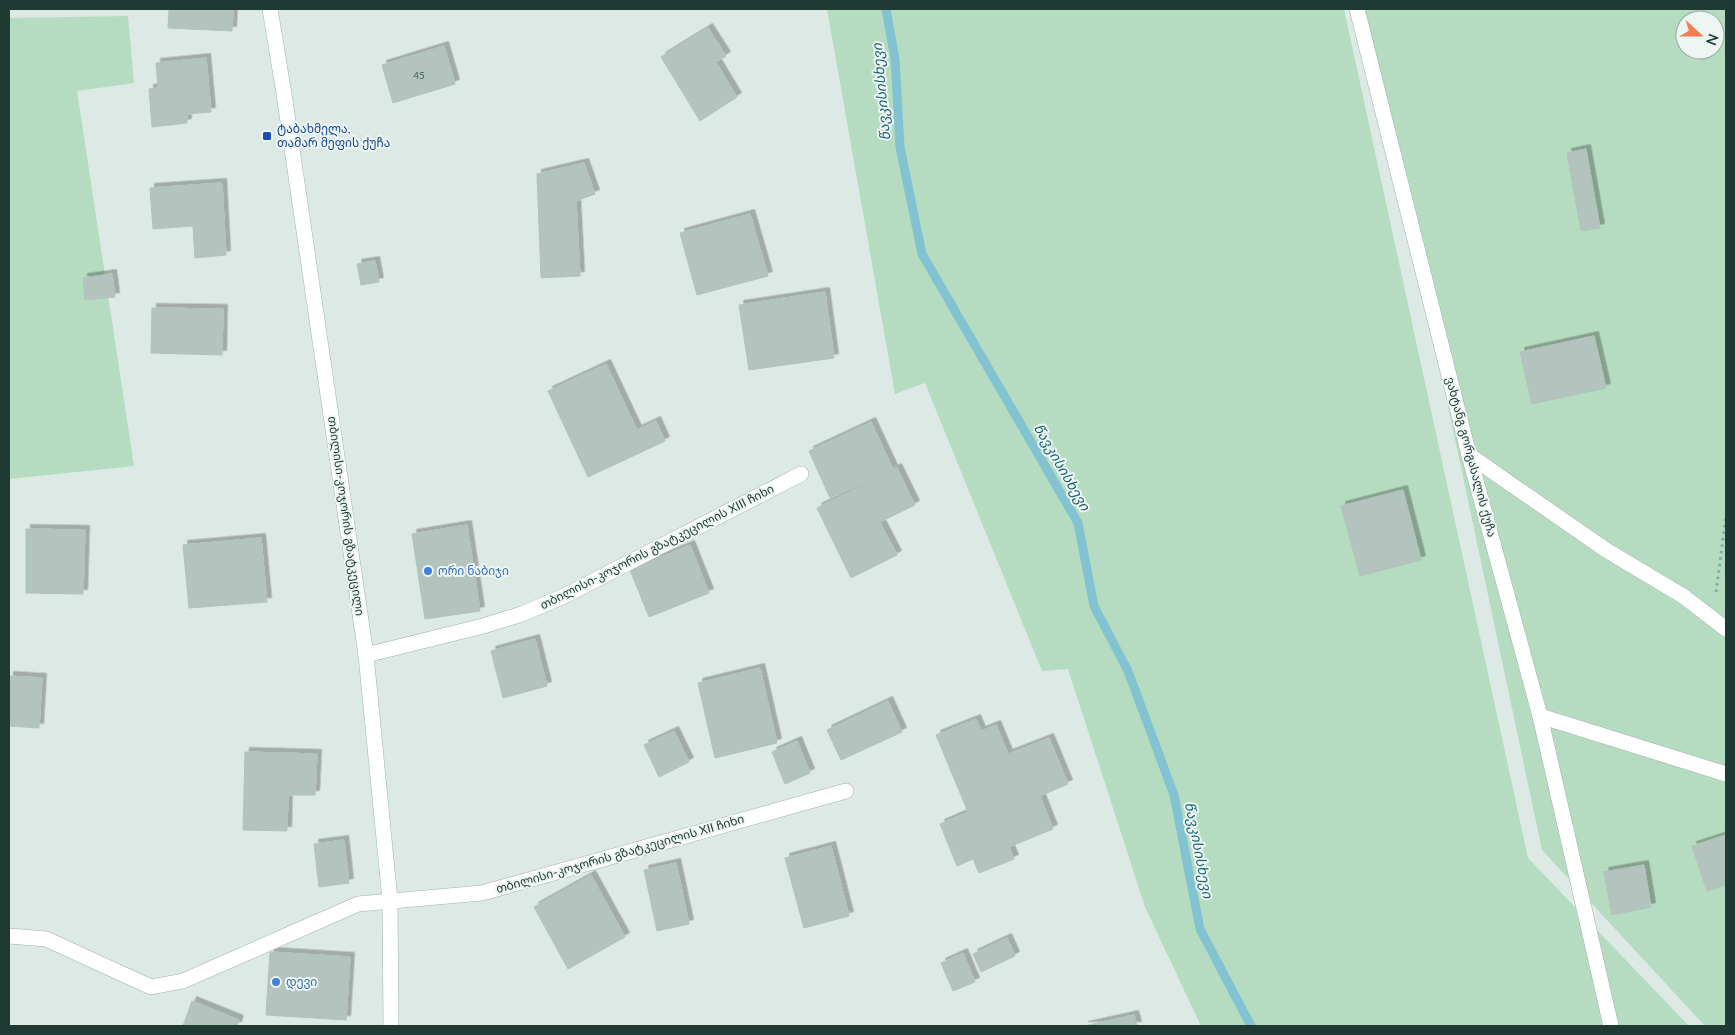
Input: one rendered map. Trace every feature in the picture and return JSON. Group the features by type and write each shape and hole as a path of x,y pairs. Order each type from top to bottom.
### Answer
{"street":[{"name":"თბილისი-კოჯორის გზატკეცილი","path":"270,9 366,656 390,900 391,1026"},
{"name":"ვახტანგ გორგასალის ქუჩა","path":"1358,9 1469,455 1540,716 1611,1026"},
{"path":"1469,455 1606,550 1683,596 1726,629"},
{"name":"თბილისი-კოჯორის გზატკეცილის XIII ჩიხი","path":"366,656 522,614 564,596 801,474"},
{"path":"1540,716 1726,774"},
{"name":"თბილისი-კოჯორის გზატკეცილის XII ჩიხი","path":"9,936 46,939 151,987 183,981 358,904 482,892 846,791"}],"path":[{"path":"1712,618 1726,516"}],"green space":[{"path":"827,9 1344,9 1528,858 1689,1026 1201,1026 1145,907 1068,669 1042,671 925,383 895,394"},
{"path":"1364,9 1726,9 1726,1026 1705,1026 1542,850"},
{"path":"128,16 134,83 77,91 134,466 9,479 9,18"}],"building":[{"path":"169,9 233,9 232,31 168,28"},
{"path":"708,28 726,56 716,62 737,97 700,121 661,57"},
{"path":"444,46 455,84 393,103 382,65"},
{"path":"206,58 211,112 187,114 187,123 152,127 149,89 158,88 156,63"},
{"path":"1586,149 1600,228 1581,231 1567,153"},
{"path":"584,163 595,194 576,201 580,276 541,278 537,174"},
{"path":"222,183 226,255 195,258 193,226 153,229 150,188"},
{"path":"750,214 768,276 697,295 680,233"},
{"path":"375,261 379,282 361,285 357,264"},
{"path":"112,274 115,297 85,300 83,278"},
{"path":"825,292 834,358 749,370 739,305"},
{"path":"152,308 223,309 222,355 151,353"},
{"path":"1594,336 1606,388 1532,404 1520,352"},
{"path":"606,364 637,430 656,421 665,441 588,477 548,391"},
{"path":"871,422 893,469 830,498 809,451"},
{"path":"897,468 915,505 880,522 897,555 851,578 817,508"},
{"path":"1403,490 1421,560 1360,576 1341,506"},
{"path":"467,525 480,611 425,619 412,534"},
{"path":"26,529 85,530 83,594 26,593"},
{"path":"261,538 267,602 189,608 183,545"},
{"path":"690,545 709,593 649,617 630,570"},
{"path":"535,639 547,686 503,698 491,651"},
{"path":"760,668 777,743 715,758 698,683"},
{"path":"9,676 42,678 39,728 9,726"},
{"path":"888,701 902,732 841,760 827,730"},
{"path":"976,719 981,731 996,725 1008,754 1049,738 1068,784 1040,796 1053,829 1009,847 1014,859 979,873 973,859 957,866 940,824 968,812 936,735"},
{"path":"674,731 689,762 659,777 644,745"},
{"path":"797,741 810,773 785,784 772,752"},
{"path":"245,752 317,754 315,795 288,795 287,831 243,830"},
{"path":"1726,835 1726,885 1707,891 1692,846"},
{"path":"344,840 349,883 319,887 314,844"},
{"path":"831,846 849,916 804,928 785,858"},
{"path":"676,863 689,924 657,931 644,870"},
{"path":"1644,865 1651,907 1612,915 1604,872"},
{"path":"591,875 625,937 568,969 534,907"},
{"path":"1007,938 1015,956 981,972 973,954"},
{"path":"270,952 350,957 346,1020 266,1015"},
{"path":"963,953 975,982 953,991 941,963"},
{"path":"192,1001 239,1020 237,1026 183,1026"},
{"path":"1134,1015 1137,1026 1084,1026"}],"waterway":[{"name":"წავკისისხევი","path":"886,9 895,59 900,147 922,254 1078,523 1094,606 1128,671 1174,795 1200,929 1251,1026"}],"place":[{"name":"ტაბახმელა, თამარ მეფის ქუჩა","path":"267,136"},
{"name":"ორი ნაბიჯი","path":"428,571"},
{"name":"დევი","path":"276,982"}]}
